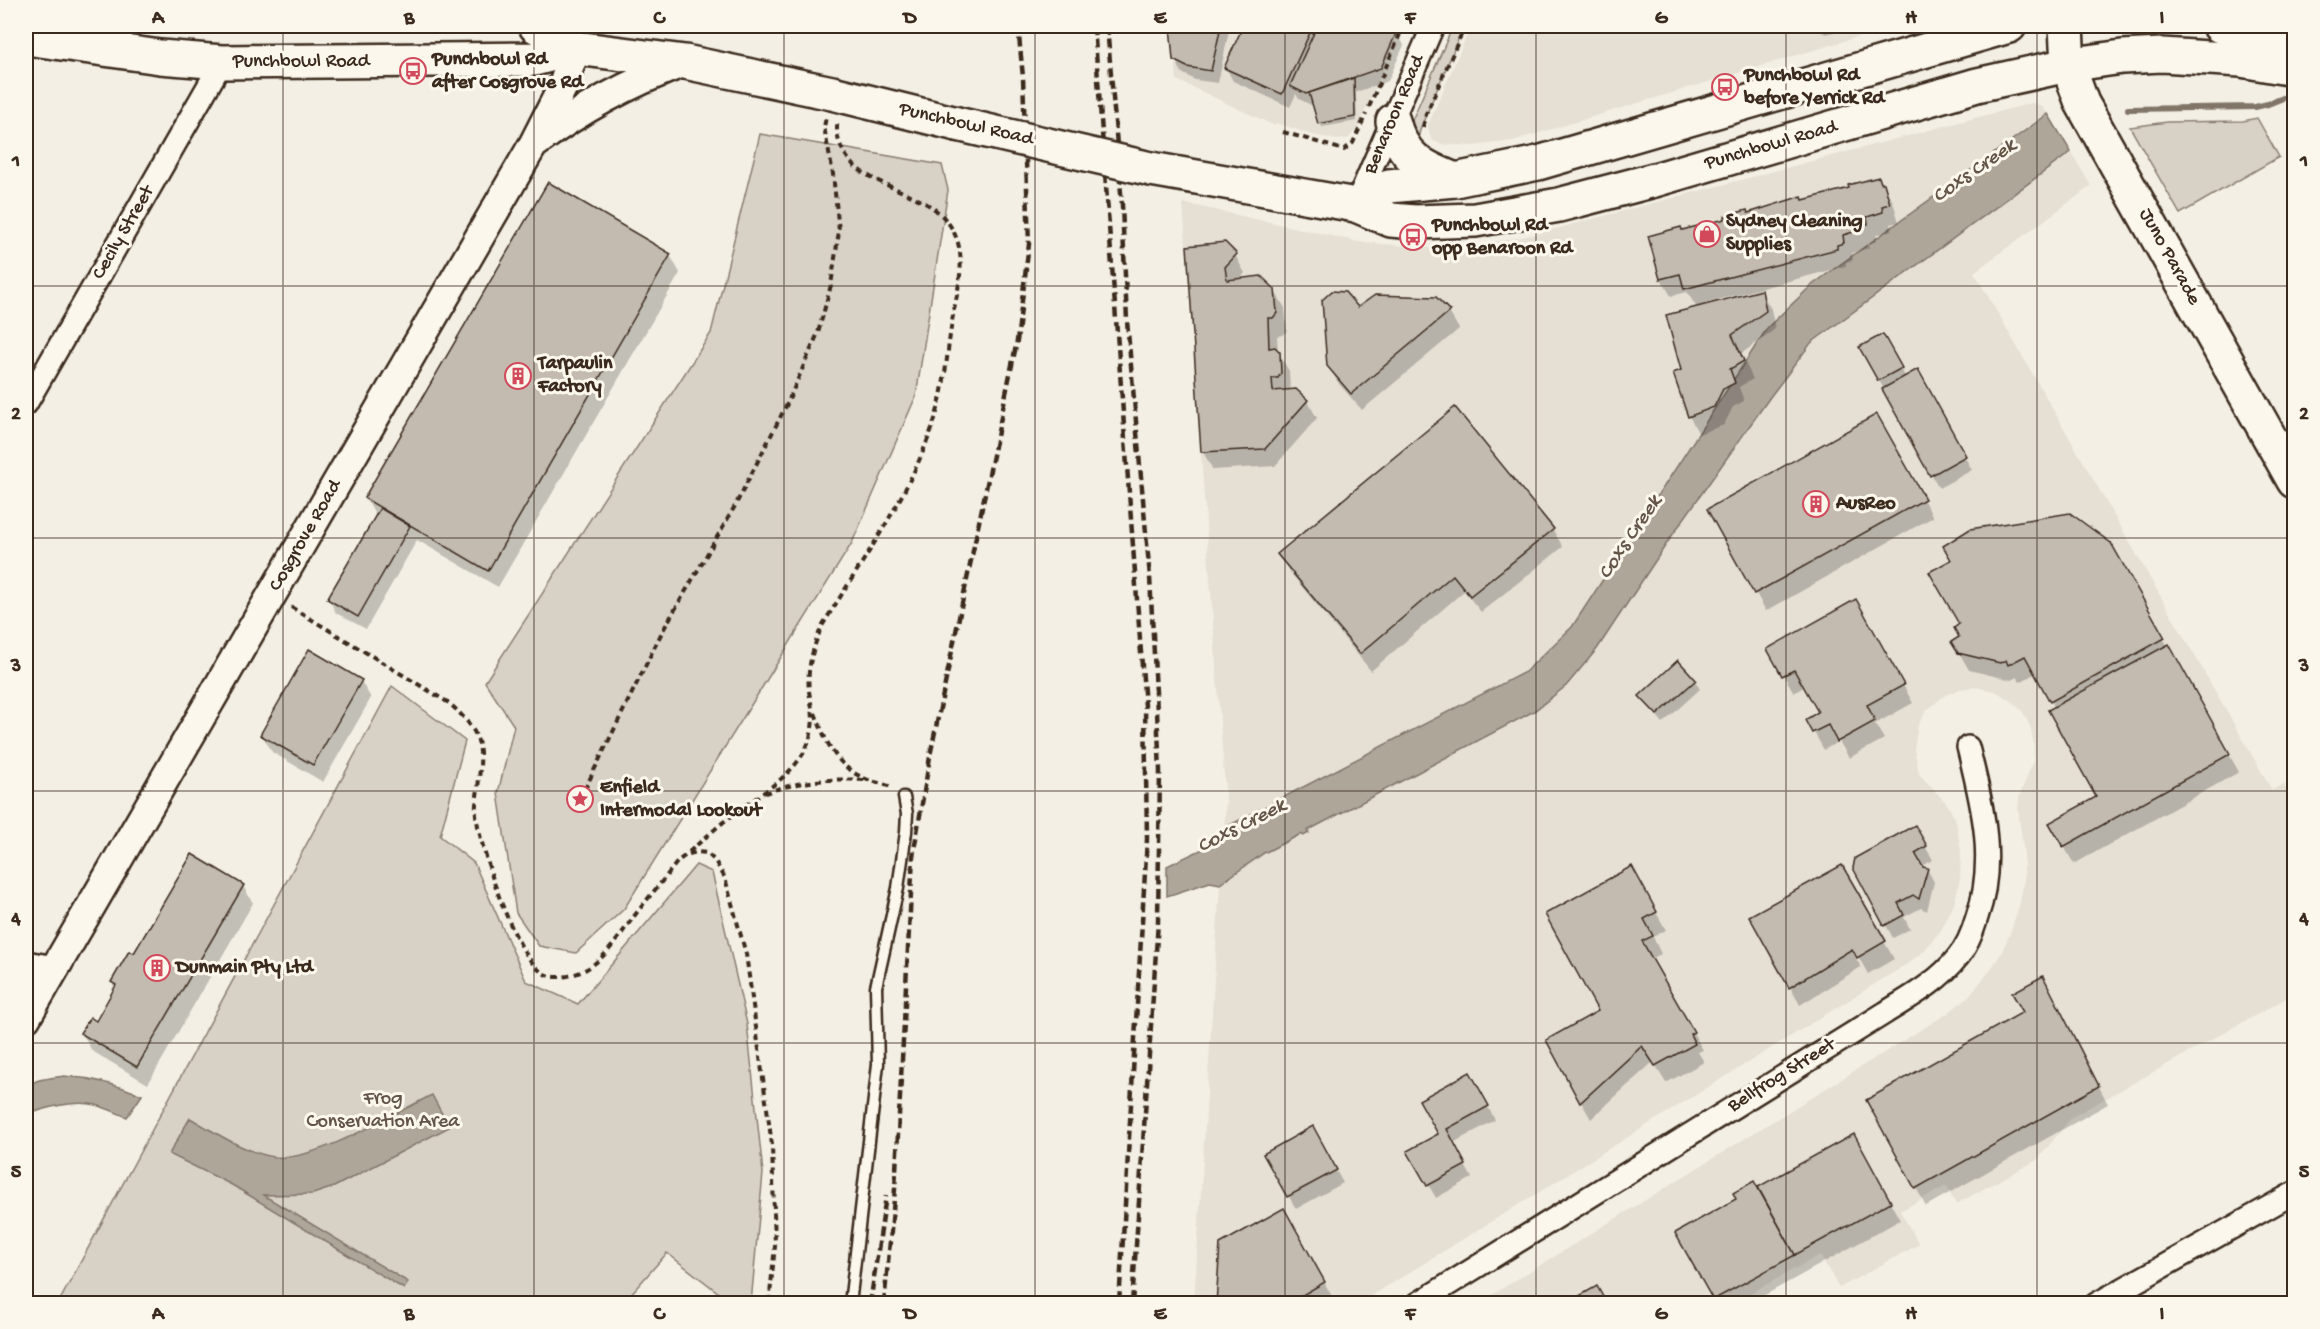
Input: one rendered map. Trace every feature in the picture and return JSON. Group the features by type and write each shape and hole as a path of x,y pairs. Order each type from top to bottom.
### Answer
{"main road":[{"path":"26,33 119,26"},
{"name":"Punchbowl Road","path":"536,26 576,48 720,68 1151,169 1356,205 1391,220 1415,222 1475,220 1528,212 1658,179 1977,85 2068,65 2122,57 2163,56 2241,60 2295,69"},
{"path":"1356,205 1389,186 1455,180 1538,163 2009,26"},
{"name":"Juno Parade","path":"2066,26 2068,65 2082,103 2295,481"},
{"path":"2220,26 2295,40"},
{"name":"Punchbowl Road","path":"26,38 160,57 222,62 534,59 576,48"},
{"name":"Cosgrove Road","path":"26,1018 533,145 562,88 576,48"},
{"path":"533,145 555,128 610,95 685,62"},
{"path":"1408,128 1397,137 1411,157 1422,166 1455,180"}],"street":[{"name":"Benaroon Road","path":"1356,205 1408,128 1425,28"},
{"name":"Cecily Street","path":"26,404 222,62"},
{"name":"Bellfrog Street","path":"1417,1304 1915,993 1939,977 1952,964 1972,932 1986,888 1988,866 1984,811 1968,747"},
{"path":"26,962 55,967"},
{"path":"2096,1304 2295,1193"}],"lane":[{"path":"850,1304 875,1103 879,1048 876,987 898,888 906,832 907,814 904,797"}],"path":[{"path":"1408,128 1426,114 1465,26"},
{"path":"1283,132 1344,150 1353,143 1401,31"},
{"path":"838,94 836,130 848,157 865,174 918,198 940,214 951,227 959,250 960,275 936,417 902,495 822,626 813,646 809,664 810,696 831,752 842,765 868,780"},
{"path":"580,799 654,647 735,506 787,404 818,333 831,285 839,231 833,174 824,127 838,94"},
{"path":"272,596 449,703 467,720 478,738 480,767 476,812 482,848 516,937 532,965 544,975 556,978 577,973 594,964 618,938 678,861 736,812 780,780 802,756 809,744 814,710"},
{"path":"761,795 790,784 834,778 868,780 890,786 904,797"},
{"path":"686,855 697,852 707,853 715,861 725,878 746,954 772,1145 775,1246 769,1304"}],"shaded area":[{"path":"1173,26 1388,26 1400,31 1358,127 1349,138 1337,140 1276,123 1275,126 1177,80"},
{"path":"1471,26 1894,26 1512,141 1473,146 1441,144 1433,141 1428,125"},
{"path":"2032,103 2042,107 2048,114 1812,285 1768,327 1572,627 1525,672 1224,828 1226,802 1183,203 1359,242 1431,248 1484,244 1532,235"},
{"path":"2071,152 2091,186 1974,272 2272,790 2284,784 2294,803 2294,994 2072,1117 2037,1160 1956,1204 1946,1186 1900,1211 1919,1244 1839,1288 1820,1255 1733,1303 1479,1303 1948,1013 1968,997 1988,973 2001,954 2020,903 2024,880 2024,852 2018,810 2019,798 2033,761 2034,745 2030,726 2023,712 2011,700 1995,691 1975,687 1960,689 1945,695 1926,711 1918,725 1914,749 1919,774 1947,804 1956,821 1961,852 1960,879 1954,904 1941,930 1923,952 1360,1303 1194,1304 1220,884 1264,853 1301,834 1303,836 1309,834 1307,831 1534,711 1566,686 1597,649 1671,537 1811,343"}],"green space":[{"path":"1453,26 1464,26 1421,127 1416,145 1410,125"},
{"path":"2257,118 2279,157 2180,214 2130,127 2167,122 2243,121"},
{"path":"760,134 942,165 948,190 916,396 852,543 624,909 576,953 539,946 516,913 498,793 514,726 485,682 711,333"},
{"name":"Frog Conservation Area","path":"392,686 465,741 440,836 474,863 526,981 578,1004 696,865 712,872 747,1024 763,1173 751,1303 732,1303 667,1253 623,1303 59,1302"}],"water":[{"path":"2048,114 2071,152 1811,343 1671,537 1597,649 1566,686 1534,711 1307,831 1309,833 1303,836 1301,834 1264,853 1220,884 1210,882 1167,896 1167,866 1205,848 1224,828 1525,672 1572,627 1768,327 1812,285"},
{"path":"64,1076 104,1082 142,1095 127,1117 96,1105 79,1103 51,1107 26,1116 28,1088 36,1081"},
{"path":"432,1095 449,1127 334,1187 313,1194 263,1195 408,1282 404,1289 232,1185 169,1154 190,1118 252,1151 274,1157 290,1157 331,1145 354,1135"}],"building":[{"path":"1170,26 1221,26 1211,71 1187,67 1173,60"},
{"path":"1243,26 1313,26 1282,94 1224,68"},
{"path":"1317,26 1385,26 1397,31 1381,68 1306,94 1290,86"},
{"path":"1354,78 1355,117 1318,124 1309,93"},
{"path":"1879,177 1881,183 1884,183 1890,204 1882,206 1883,212 1867,217 1868,224 1859,226 1860,230 1843,235 1844,243 1837,245 1837,249 1684,289 1680,274 1660,279 1648,236 1725,219 1725,216 1747,210 1748,213 1802,196 1803,200 1849,188 1848,185"},
{"name":"Tarpaulin Factory","path":"548,182 671,254 488,571 364,498"},
{"path":"1225,242 1237,254 1225,267 1227,280 1261,276 1275,289 1277,313 1273,318 1268,318 1269,348 1275,347 1280,352 1281,373 1278,378 1272,378 1273,391 1296,389 1308,400 1265,449 1201,452 1187,246"},
{"path":"1762,290 1766,311 1732,335 1744,361 1730,369 1735,383 1723,389 1714,407 1688,417 1673,373 1681,370 1666,315"},
{"path":"1332,291 1345,292 1358,307 1375,295 1436,297 1450,311 1351,394 1327,366 1322,300"},
{"path":"1883,334 1902,368 1878,381 1859,347"},
{"path":"1918,369 1966,456 1930,476 1882,389"},
{"path":"1455,407 1554,529 1470,596 1453,575 1360,654 1277,554"},
{"name":"AusReo","path":"1877,414 1925,499 1754,594 1707,509"},
{"path":"380,508 410,526 358,617 327,599"},
{"path":"2070,513 2111,543 2165,638 2050,702 2025,656 2008,665 2006,660 2000,663 1958,653 1951,642 1959,637 1954,628 1959,624 1929,572 1951,560 1943,546 1970,529"},
{"path":"1856,599 1904,685 1867,705 1875,721 1837,742 1828,725 1812,733 1805,720 1818,712 1794,670 1782,676 1767,649"},
{"path":"2169,644 2230,754 2063,847 2049,823 2096,797 2048,710"},
{"path":"309,649 362,680 313,765 260,735"},
{"path":"1678,660 1696,680 1657,715 1639,696"},
{"path":"1915,825 1927,846 1915,853 1923,867 1928,868 1919,899 1913,895 1898,903 1904,915 1884,926 1853,868 1855,858"},
{"name":"Dunmain Pty Ltd","path":"192,854 244,885 137,1067 80,1033 90,1017 96,1021 116,985 111,982 129,951 134,953"},
{"path":"1842,865 1886,941 1857,958 1852,949 1789,988 1749,916"},
{"path":"1632,866 1657,912 1644,919 1653,936 1642,941 1694,1032 1690,1034 1695,1044 1655,1066 1642,1046 1580,1103 1546,1040 1598,1011 1545,914"},
{"path":"2043,976 2099,1086 1915,1189 1866,1100 2023,1012 2012,993"},
{"path":"1470,1072 1489,1106 1447,1129 1466,1165 1427,1186 1407,1151 1438,1134 1419,1100"},
{"path":"1313,1126 1337,1170 1287,1197 1263,1154"},
{"path":"1854,1134 1891,1202 1795,1255 1758,1187"},
{"path":"1754,1181 1795,1255 1713,1300 1675,1233 1736,1199 1733,1193"},
{"path":"1284,1208 1325,1282 1287,1304 1216,1304 1220,1244"},
{"path":"1597,1286 1607,1304 1565,1304"}],"waterway":[{"name":"Coxs Creek","path":"2128,109 2255,107 2288,96"}],"railway":[{"path":"884,1304 895,1189 913,856 931,751 1017,341 1029,244 1023,77 1018,26"},
{"path":"1094,26 1145,706 1147,839 1119,1304"},
{"path":"1107,26 1122,205 1127,321 1150,577 1160,770 1158,922 1132,1304"},
{"path":"870,1304 886,1196"}],"place":[{"name":"Punchbowl Rd after Cosgrove Rd","path":"413,71"},
{"name":"Punchbowl Rd before Yerrick Rd","path":"1725,87"},
{"name":"Sydney Cleaning Supplies","path":"1707,234"},
{"name":"Punchbowl Rd opp Benaroon Rd","path":"1413,237"},
{"name":"Tarpaulin Factory","path":"518,376"},
{"name":"AusReo","path":"1816,504"},
{"name":"Enfield Intermodal Lookout","path":"580,799"},
{"name":"Dunmain Pty Ltd","path":"157,968"}]}
